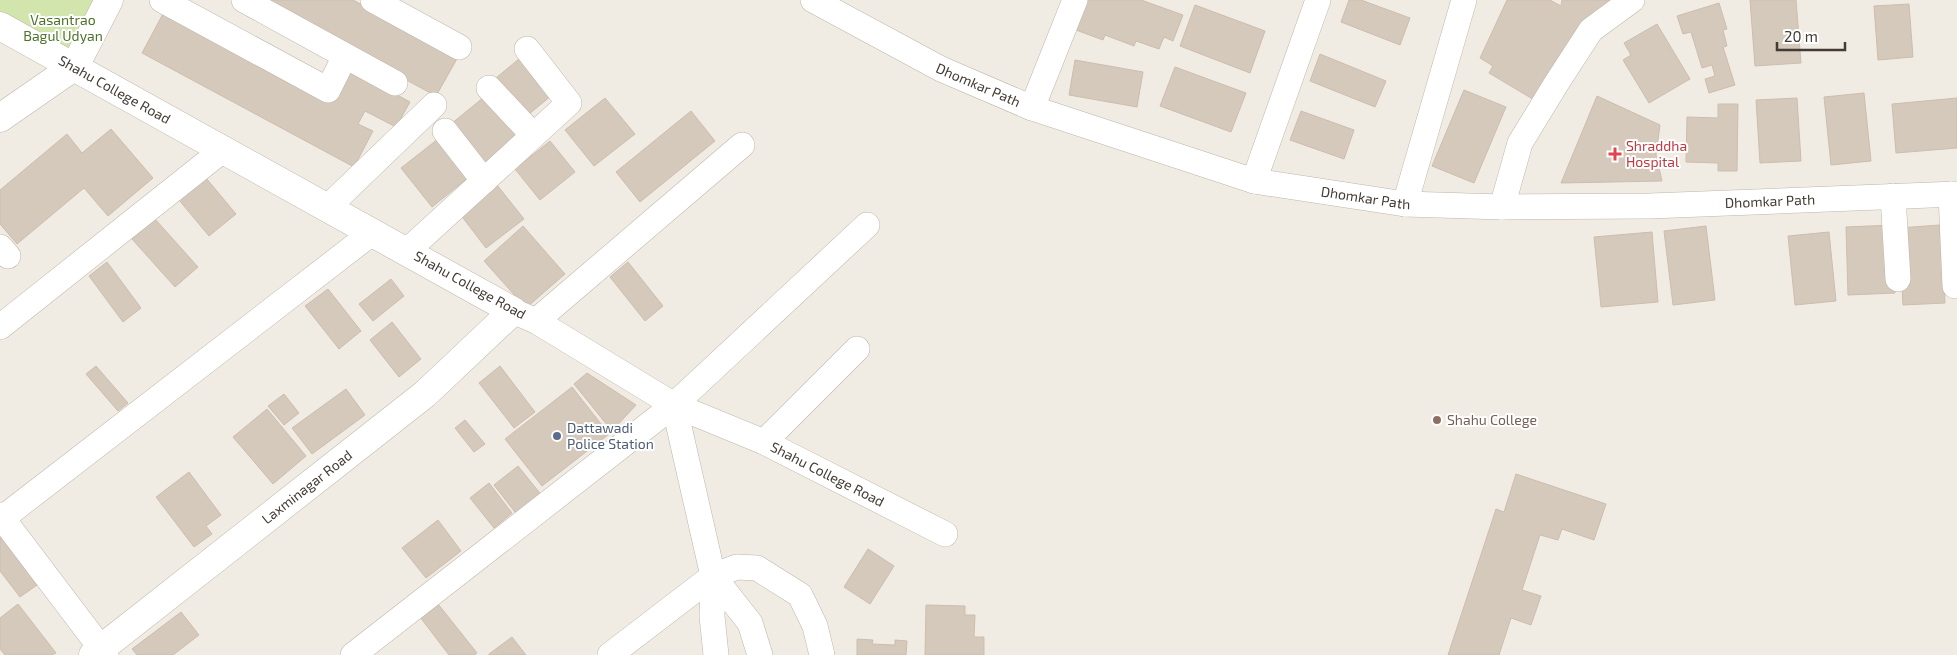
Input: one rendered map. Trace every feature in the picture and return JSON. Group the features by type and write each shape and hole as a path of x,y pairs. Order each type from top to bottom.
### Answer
{"street":[{"path":"0,118 74,66 109,0"},
{"path":"162,0 328,90 345,56"},
{"path":"244,0 396,83"},
{"path":"373,0 459,46"},
{"name":"Dhomkar Path","path":"813,0 940,69 1032,108 1254,181 1404,204 1502,207 1650,206 1954,194"},
{"path":"1032,108 1075,0"},
{"path":"1254,181 1318,0"},
{"path":"1404,204 1464,0"},
{"path":"1502,207 1520,143 1556,84 1591,30 1632,0"},
{"name":"Shahu College Road","path":"0,26 524,316 674,405 764,442 945,534"},
{"path":"407,251 569,102 527,50"},
{"path":"489,88 533,135"},
{"path":"328,207 434,105"},
{"path":"445,131 484,180"},
{"path":"524,316 742,145"},
{"path":"0,327 224,149"},
{"path":"1954,194 1955,286"},
{"path":"1892,196 1898,279"},
{"path":"353,655 674,405 867,224"},
{"path":"100,653 1,518 373,232"},
{"name":"Laxminagar Road","path":"100,653 524,316"},
{"path":"764,442 857,349"},
{"path":"674,405 713,576 712,616 716,655"},
{"path":"610,655 713,576 737,567 757,568 800,595 815,626 822,655"},
{"path":"713,576 750,623 760,655"}],"green space":[{"name":"Vasantrao Bagul Udyan","path":"0,0 109,0 75,66 0,26"}],"building":[{"path":"258,0 353,0 458,57 436,96"},
{"path":"1086,0 1141,0 1183,15 1173,41 1164,37 1159,49 1136,41 1134,46 1105,35 1103,40 1076,30"},
{"path":"1349,0 1361,0 1410,18 1400,45 1341,22"},
{"path":"1507,0 1550,0 1561,6 1562,0 1614,0 1536,101 1489,73 1493,66 1480,58"},
{"path":"1750,0 1796,0 1801,63 1755,66"},
{"path":"1719,3 1727,29 1723,30 1727,46 1723,47 1735,85 1709,93 1705,79 1715,76 1712,65 1702,68 1691,32 1683,34 1677,16"},
{"path":"1909,4 1913,57 1878,60 1874,6"},
{"path":"1195,5 1265,31 1250,73 1180,46"},
{"path":"165,10 333,101 350,69 410,102 396,127 365,111 358,124 373,131 354,167 142,53"},
{"path":"1657,24 1690,79 1649,103 1623,60 1631,55 1624,43"},
{"path":"525,54 557,91 523,119 491,82"},
{"path":"1320,54 1386,81 1375,107 1310,81"},
{"path":"1075,60 1143,72 1137,107 1069,95"},
{"path":"1175,67 1246,93 1231,132 1160,106"},
{"path":"1464,90 1506,107 1474,183 1432,166"},
{"path":"489,93 521,133 484,163 451,124"},
{"path":"1864,93 1871,161 1831,165 1824,97"},
{"path":"1597,96 1660,125 1656,155 1662,181 1561,183"},
{"path":"605,98 635,134 594,166 565,130"},
{"path":"1797,98 1801,161 1760,163 1756,100"},
{"path":"1957,98 1957,148 1896,153 1892,104"},
{"path":"1718,104 1738,104 1737,171 1718,171 1718,163 1686,162 1687,117 1718,118"},
{"path":"691,111 715,141 640,202 616,172"},
{"path":"1301,111 1354,130 1344,159 1290,140"},
{"path":"111,129 153,178 108,216 84,188 17,244 0,224 0,190 67,134 82,153"},
{"path":"438,139 469,177 432,207 401,168"},
{"path":"550,141 575,172 540,200 515,169"},
{"path":"206,178 236,214 209,236 179,200"},
{"path":"497,185 524,219 486,248 460,214"},
{"path":"155,219 198,267 175,287 132,239"},
{"path":"1893,225 1895,293 1848,295 1846,227"},
{"path":"1940,225 1945,303 1903,305 1899,228"},
{"path":"523,226 565,274 526,308 484,261"},
{"path":"1706,226 1715,300 1673,305 1664,231"},
{"path":"1652,232 1658,302 1601,307 1594,237"},
{"path":"1829,232 1836,301 1795,305 1788,236"},
{"path":"107,262 141,308 123,322 89,276"},
{"path":"628,262 663,306 645,321 610,277"},
{"path":"391,279 404,296 373,321 359,304"},
{"path":"328,289 361,331 339,349 305,306"},
{"path":"392,322 421,359 399,377 370,340"},
{"path":"96,366 128,403 118,411 86,374"},
{"path":"500,366 535,412 514,428 479,383"},
{"path":"587,373 636,405 612,431 574,384"},
{"name":"Dattawadi Police Station","path":"572,387 609,434 542,486 505,439"},
{"path":"346,389 365,415 312,454 292,428"},
{"path":"284,394 299,413 284,425 268,406"},
{"path":"267,409 306,456 273,484 233,437"},
{"path":"465,420 485,444 474,452 455,428"},
{"path":"518,466 543,497 518,516 494,485"},
{"path":"189,472 221,515 206,526 212,534 194,547 156,497"},
{"path":"1516,474 1606,504 1594,540 1562,529 1558,540 1540,535 1522,590 1541,596 1531,625 1511,618 1499,655 1448,655 1496,509 1504,512"},
{"path":"489,483 512,513 494,528 470,498"},
{"path":"438,520 461,551 426,578 402,548"},
{"path":"0,536 37,585 20,597 0,571"},
{"path":"868,549 894,566 870,604 844,587"},
{"path":"18,604 56,653 52,655 5,655 0,649 0,618"},
{"path":"438,604 477,653 474,655 449,655 420,617"},
{"path":"926,605 965,606 965,615 975,615 974,637 984,637 984,655 925,655"},
{"path":"181,612 199,635 173,655 137,655 132,649"},
{"path":"512,637 526,655 489,655 489,654"},
{"path":"857,639 873,640 872,644 895,645 895,640 907,641 906,655 857,655"}],"place":[{"name":"Shraddha Hospital","path":"1615,154"},
{"name":"Shahu College","path":"1437,420"},
{"name":"Dattawadi Police Station","path":"557,436"}]}
